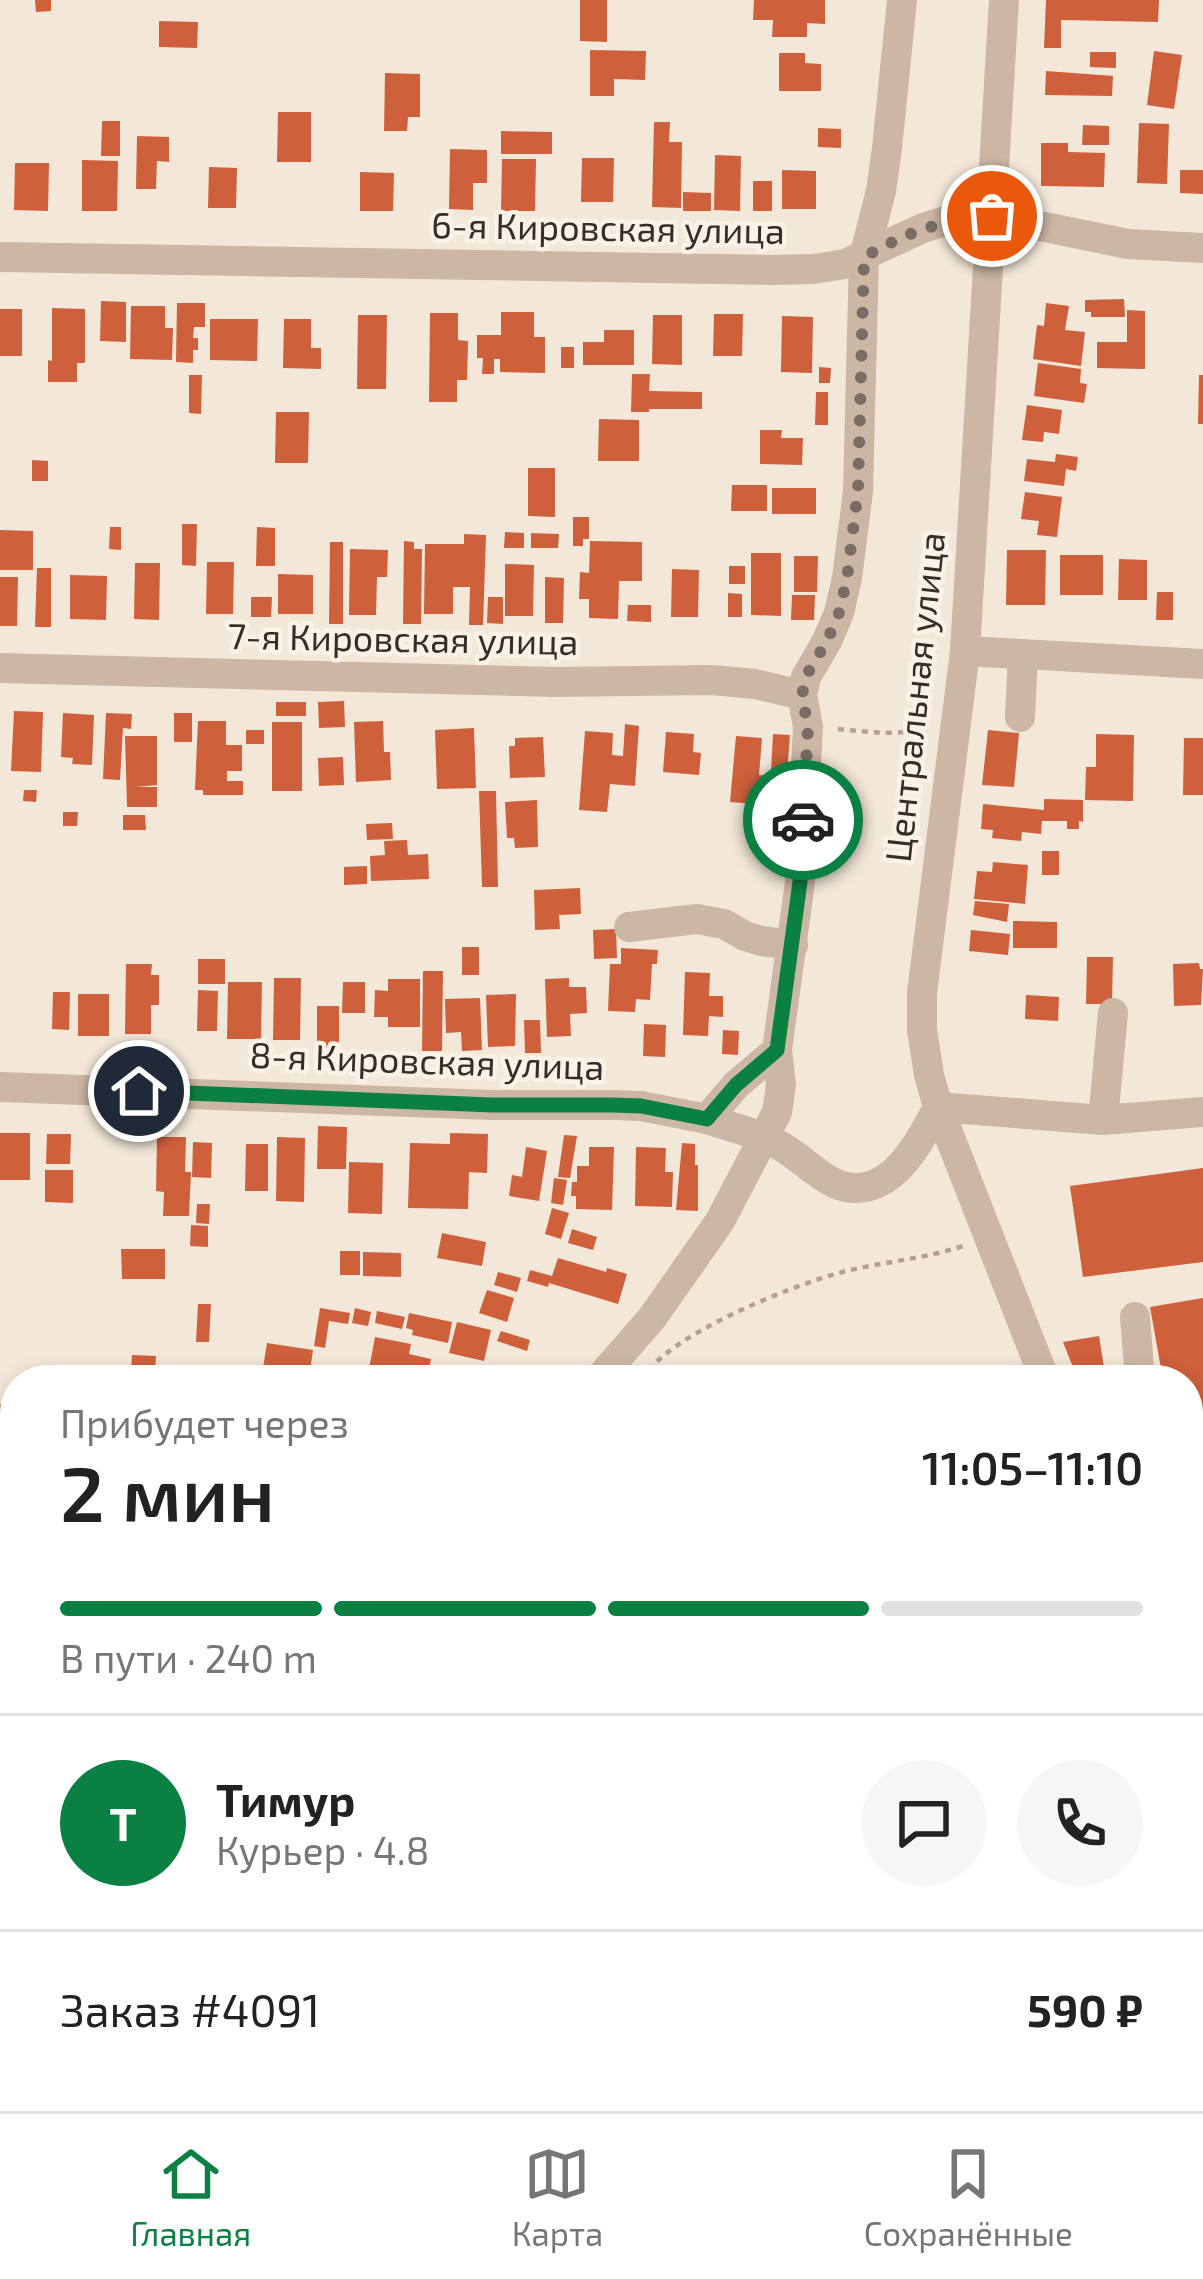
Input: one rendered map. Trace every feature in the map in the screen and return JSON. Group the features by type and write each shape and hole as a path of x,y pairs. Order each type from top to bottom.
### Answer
{"street":[{"path":"611,1365 652,1318 720,1221 781,1097 777,1050 800,882 808,727 802,695 806,676 839,613 847,578 858,490 864,257 887,148 902,0"},
{"name":"Центральная улица","path":"1004,0 965,651 922,993 922,1030 938,1108 1039,1365"},
{"name":"6-я Кировская улица","path":"0,256 814,269 845,264 942,222 992,216 1128,244 1203,248"},
{"path":"965,651 1203,664"},
{"path":"1020,717 1023,654"},
{"name":"7-я Кировская улица","path":"0,668 556,682 712,680 802,695"},
{"path":"629,927 697,919 724,923 761,941 793,945"},
{"path":"1102,1120 1112,1013"},
{"path":"707,1119 736,1085 777,1050"},
{"name":"8-я Кировская улица","path":"0,1087 641,1106 707,1119 762,1138 848,1188 887,1178 904,1163 938,1108"},
{"path":"938,1108 1102,1120 1203,1112"},
{"path":"1135,1317 1139,1365"}],"path":[{"path":"808,727 912,732 933,726 959,708"},
{"path":"653,1365 673,1348 768,1298 836,1274 989,1238"}],"building":[{"path":"35,0 51,0 51,11 36,12"},
{"path":"580,0 607,0 607,42 580,41"},
{"path":"754,0 825,0 825,24 807,23 807,37 772,37 773,20 753,20"},
{"path":"1046,0 1159,0 1158,22 1061,20 1061,48 1044,48"},
{"path":"159,21 198,22 197,48 159,47"},
{"path":"590,50 646,51 645,80 614,79 614,96 590,96"},
{"path":"1154,51 1182,55 1174,109 1147,105"},
{"path":"1090,52 1116,52 1116,68 1090,67"},
{"path":"779,53 805,53 805,63 821,64 821,91 779,91"},
{"path":"1046,71 1113,76 1112,96 1045,95"},
{"path":"385,73 420,74 420,117 408,117 407,131 384,131"},
{"path":"278,112 311,112 311,162 277,162"},
{"path":"102,121 120,121 120,156 101,156"},
{"path":"654,122 670,122 669,142 682,142 681,208 652,207"},
{"path":"1139,123 1169,124 1167,184 1137,183"},
{"path":"1083,125 1109,126 1109,145 1082,145"},
{"path":"818,128 841,129 841,148 818,147"},
{"path":"501,131 552,132 552,154 501,154"},
{"path":"137,136 169,137 169,162 157,161 156,189 136,189"},
{"path":"1041,143 1068,143 1068,152 1105,153 1104,187 1041,186"},
{"path":"450,149 487,150 487,183 473,183 473,210 449,209"},
{"path":"715,155 741,156 740,211 714,210"},
{"path":"582,158 614,158 613,202 581,202"},
{"path":"502,159 536,159 535,211 501,211"},
{"path":"82,160 118,161 117,211 82,211"},
{"path":"15,163 49,163 48,211 14,210"},
{"path":"209,167 237,168 236,208 208,208"},
{"path":"782,170 816,171 816,209 782,209"},
{"path":"1180,170 1203,170 1203,194 1180,193"},
{"path":"360,172 394,173 393,211 360,211"},
{"path":"753,181 772,181 772,211 753,211"},
{"path":"683,192 711,193 711,211 683,211"},
{"path":"1124,299 1125,317 1091,317 1091,312 1085,312 1085,300"},
{"path":"101,301 126,302 126,342 100,341"},
{"path":"177,303 205,303 205,327 194,327 198,350 193,350 193,363 176,362"},
{"path":"1046,303 1069,306 1065,330 1085,332 1081,366 1033,359 1037,325 1044,326"},
{"path":"131,306 165,306 165,328 173,328 172,360 130,359"},
{"path":"52,308 85,309 85,363 77,363 77,382 48,382"},
{"path":"0,309 22,309 22,356 0,356"},
{"path":"1127,310 1145,311 1145,369 1097,368 1097,342 1127,342"},
{"path":"501,312 534,312 534,337 545,337 545,373 500,372 500,359 494,359 494,374 482,374 477,335 501,335"},
{"path":"430,313 458,313 458,340 468,341 467,380 457,380 457,402 429,402"},
{"path":"714,314 743,314 742,356 713,356"},
{"path":"358,315 387,315 386,389 357,389"},
{"path":"653,315 682,315 682,365 652,364"},
{"path":"782,316 813,317 812,373 781,372"},
{"path":"210,319 258,319 257,361 210,360"},
{"path":"284,319 311,319 311,348 321,348 321,369 283,368"},
{"path":"604,330 634,330 634,365 583,365 583,342 604,342"},
{"path":"561,347 574,347 574,368 561,368"},
{"path":"1038,363 1081,369 1080,383 1087,384 1084,403 1034,396"},
{"path":"819,367 831,368 830,383 819,383"},
{"path":"632,374 650,374 649,391 702,392 702,409 631,412"},
{"path":"189,375 202,375 201,414 189,413"},
{"path":"1199,375 1203,375 1203,424 1198,424"},
{"path":"816,392 828,392 828,425 815,425"},
{"path":"1027,405 1062,410 1059,434 1044,432 1043,442 1022,440"},
{"path":"276,412 309,412 308,463 275,463"},
{"path":"599,419 639,420 639,461 598,461"},
{"path":"760,430 782,430 781,438 803,438 802,465 760,464"},
{"path":"1056,454 1078,457 1076,471 1066,469 1064,486 1024,481 1027,459 1055,462"},
{"path":"32,460 48,461 48,481 32,481"},
{"path":"528,468 555,468 555,517 528,516"},
{"path":"732,485 767,485 767,511 731,511"},
{"path":"772,488 816,488 816,514 772,514"},
{"path":"1025,492 1062,497 1057,537 1037,535 1039,521 1021,519"},
{"path":"573,517 589,517 589,539 583,539 583,546 573,546"},
{"path":"182,524 197,524 196,566 182,565"},
{"path":"110,527 121,527 121,550 109,549"},
{"path":"257,527 275,528 275,566 256,566"},
{"path":"0,530 33,531 33,570 0,570"},
{"path":"505,532 524,533 524,548 504,548"},
{"path":"531,533 559,534 558,548 531,548"},
{"path":"464,534 486,535 483,625 469,625 470,587 453,587 453,614 424,614 425,544 464,544"},
{"path":"404,541 422,549 421,624 403,624"},
{"path":"590,541 642,542 642,581 619,581 618,619 589,618 589,599 579,599 580,572 589,573"},
{"path":"330,542 343,542 343,624 329,624"},
{"path":"350,549 388,550 387,577 377,577 376,615 349,615"},
{"path":"1007,550 1046,550 1045,605 1006,605"},
{"path":"751,553 781,553 781,616 751,615"},
{"path":"1060,555 1103,555 1103,595 1060,595"},
{"path":"794,556 818,556 817,592 794,592"},
{"path":"1119,559 1147,560 1147,600 1118,600"},
{"path":"207,562 234,562 233,614 206,614"},
{"path":"135,563 160,563 159,620 134,619"},
{"path":"505,564 534,565 533,616 505,616"},
{"path":"729,566 745,566 745,584 729,584"},
{"path":"37,568 51,568 51,627 35,627"},
{"path":"672,569 699,570 698,617 671,617"},
{"path":"278,574 313,575 313,614 278,614"},
{"path":"70,575 107,576 106,620 70,619"},
{"path":"0,577 18,577 17,626 0,626"},
{"path":"545,577 564,578 563,623 545,623"},
{"path":"1157,592 1173,592 1173,620 1156,620"},
{"path":"728,593 742,594 742,617 728,617"},
{"path":"792,595 815,595 814,620 791,620"},
{"path":"251,597 272,597 271,617 251,617"},
{"path":"488,597 503,597 503,624 487,623"},
{"path":"628,605 651,605 651,622 627,621"},
{"path":"344,701 345,727 319,728 318,702"},
{"path":"276,702 306,702 306,716 276,716"},
{"path":"14,711 43,712 41,772 11,771"},
{"path":"63,713 94,715 92,765 72,764 73,758 61,757"},
{"path":"106,713 132,714 131,729 123,728 120,780 103,779"},
{"path":"174,713 192,713 192,742 174,742"},
{"path":"198,721 226,721 226,745 242,745 242,771 227,771 227,781 243,781 243,795 203,795 203,790 195,790"},
{"path":"383,721 391,780 356,782 354,722"},
{"path":"272,722 302,722 302,791 272,791"},
{"path":"625,724 639,726 635,786 610,784 607,812 579,810 585,731 613,733 612,755 623,756"},
{"path":"474,728 476,788 437,789 435,730"},
{"path":"246,730 264,730 264,744 246,744"},
{"path":"988,730 1019,733 1014,787 982,785"},
{"path":"666,732 694,734 693,752 701,753 699,775 663,772"},
{"path":"773,734 790,735 787,773 771,771"},
{"path":"1096,734 1134,735 1133,801 1085,800 1086,767 1096,767"},
{"path":"125,736 157,736 157,785 135,787 157,787 157,807 127,807"},
{"path":"736,736 762,738 759,775 769,776 767,805 730,802"},
{"path":"543,737 545,777 510,778 509,746 515,746 515,738"},
{"path":"1184,738 1203,738 1203,795 1183,795"},
{"path":"343,757 344,785 319,786 318,758"},
{"path":"24,790 37,790 36,802 23,801"},
{"path":"479,791 496,791 498,887 482,887"},
{"path":"1044,799 1083,800 1079,829 1067,829 1067,821 1042,821 1041,834 1022,832 1021,841 992,838 993,830 981,829 983,804 1044,810"},
{"path":"537,800 538,847 515,848 514,838 507,838 505,802"},
{"path":"63,812 78,812 77,826 63,826"},
{"path":"123,815 145,815 146,830 123,830"},
{"path":"392,823 393,839 367,840 366,824"},
{"path":"407,840 408,855 428,854 429,879 371,881 370,856 385,855 384,841"},
{"path":"1042,851 1059,851 1059,875 1042,875"},
{"path":"993,862 1028,865 1025,904 974,899 977,871 992,872"},
{"path":"367,866 367,884 344,885 344,867"},
{"path":"580,888 581,914 559,915 560,929 535,930 534,890"},
{"path":"975,901 1009,904 1007,922 973,915"},
{"path":"1013,921 1057,922 1057,948 1013,948"},
{"path":"616,929 617,958 594,959 593,930"},
{"path":"971,930 1010,934 1008,955 969,951"},
{"path":"462,947 479,947 479,975 462,975"},
{"path":"621,948 658,950 657,964 652,964 650,1000 636,999 635,1012 608,1011 610,964 621,964"},
{"path":"1087,957 1113,957 1112,1004 1086,1004"},
{"path":"198,959 225,959 225,984 198,984"},
{"path":"1199,963 1203,969 1201,1005 1174,1006 1173,964"},
{"path":"126,964 152,964 151,975 159,975 159,1005 151,1005 151,1034 125,1034"},
{"path":"423,971 443,971 442,1051 422,1051"},
{"path":"685,972 710,973 709,996 723,996 723,1017 709,1016 708,1036 683,1035"},
{"path":"274,978 301,978 300,1040 273,1040"},
{"path":"569,978 569,987 586,987 587,1013 570,1014 571,1036 547,1037 545,979"},
{"path":"388,979 420,979 420,1027 388,1027 388,1017 374,1017 375,990 388,991"},
{"path":"228,982 262,982 261,1039 227,1039"},
{"path":"343,982 365,982 365,1013 342,1013"},
{"path":"198,990 218,991 217,1031 197,1031"},
{"path":"53,992 70,992 69,1030 52,1029"},
{"path":"78,994 109,994 109,1036 78,1036"},
{"path":"516,994 515,1046 488,1047 486,995"},
{"path":"1026,995 1059,997 1058,1021 1025,1019"},
{"path":"480,998 482,1050 462,1051 461,1032 446,1033 445,999"},
{"path":"317,1006 339,1006 339,1049 317,1049"},
{"path":"524,1020 540,1020 541,1053 525,1053"},
{"path":"644,1024 666,1025 665,1057 643,1056"},
{"path":"723,1030 739,1031 738,1055 722,1054"},
{"path":"318,1126 347,1127 346,1169 317,1169"},
{"path":"0,1133 30,1133 30,1180 0,1180"},
{"path":"450,1133 488,1134 487,1173 469,1172 468,1209 408,1208 410,1143 450,1144"},
{"path":"47,1134 71,1134 70,1164 46,1164"},
{"path":"564,1135 577,1136 570,1178 558,1177"},
{"path":"157,1137 186,1137 185,1172 191,1172 189,1216 163,1216 164,1192 156,1191"},
{"path":"277,1137 305,1138 304,1202 276,1201"},
{"path":"193,1142 212,1143 211,1178 192,1177"},
{"path":"682,1143 695,1144 698,1211 676,1210"},
{"path":"246,1144 268,1144 268,1191 245,1191"},
{"path":"526,1147 547,1151 539,1201 509,1196 512,1175 522,1177"},
{"path":"589,1147 614,1147 612,1210 576,1209 576,1196 571,1196 577,1166 589,1166"},
{"path":"636,1147 666,1148 665,1172 673,1172 672,1207 635,1206"},
{"path":"349,1162 383,1163 382,1214 348,1213"},
{"path":"1203,1168 1203,1262 1083,1277 1070,1186"},
{"path":"45,1170 73,1170 73,1203 45,1202"},
{"path":"554,1178 567,1180 563,1205 551,1203"},
{"path":"197,1204 210,1204 209,1224 196,1223"},
{"path":"552,1208 569,1213 561,1239 545,1234"},
{"path":"191,1225 208,1226 208,1247 190,1246"},
{"path":"572,1229 597,1237 593,1250 568,1243"},
{"path":"442,1233 486,1242 482,1266 437,1258"},
{"path":"121,1249 165,1249 165,1279 122,1279"},
{"path":"340,1251 360,1251 360,1275 340,1275"},
{"path":"363,1252 401,1253 401,1277 363,1276"},
{"path":"558,1258 627,1274 618,1304 527,1281 530,1270 552,1276"},
{"path":"498,1272 521,1278 517,1292 494,1285"},
{"path":"487,1290 514,1298 507,1322 479,1313"},
{"path":"1203,1298 1203,1365 1160,1365 1150,1307"},
{"path":"198,1304 211,1304 209,1342 196,1342"},
{"path":"320,1308 350,1313 348,1324 329,1321 325,1348 314,1346"},
{"path":"355,1308 371,1312 368,1326 352,1323"},
{"path":"377,1311 405,1317 402,1329 375,1323"},
{"path":"409,1313 452,1322 448,1343 412,1335 413,1330 406,1328"},
{"path":"457,1322 491,1330 484,1361 449,1353"},
{"path":"501,1331 530,1340 527,1351 497,1341"},
{"path":"1099,1336 1104,1365 1072,1365 1063,1342"},
{"path":"375,1337 411,1344 409,1354 431,1359 430,1365 370,1365"},
{"path":"267,1343 313,1350 311,1365 263,1365"},
{"path":"132,1355 156,1356 155,1365 131,1365"}],"way so far":[{"path":"803,820 808,727 802,695 806,676 839,613 858,490 864,257 923,228 992,216"}],"route":[{"path":"139,1091 641,1106 707,1119 736,1085 777,1050 793,945 803,820"}]}
